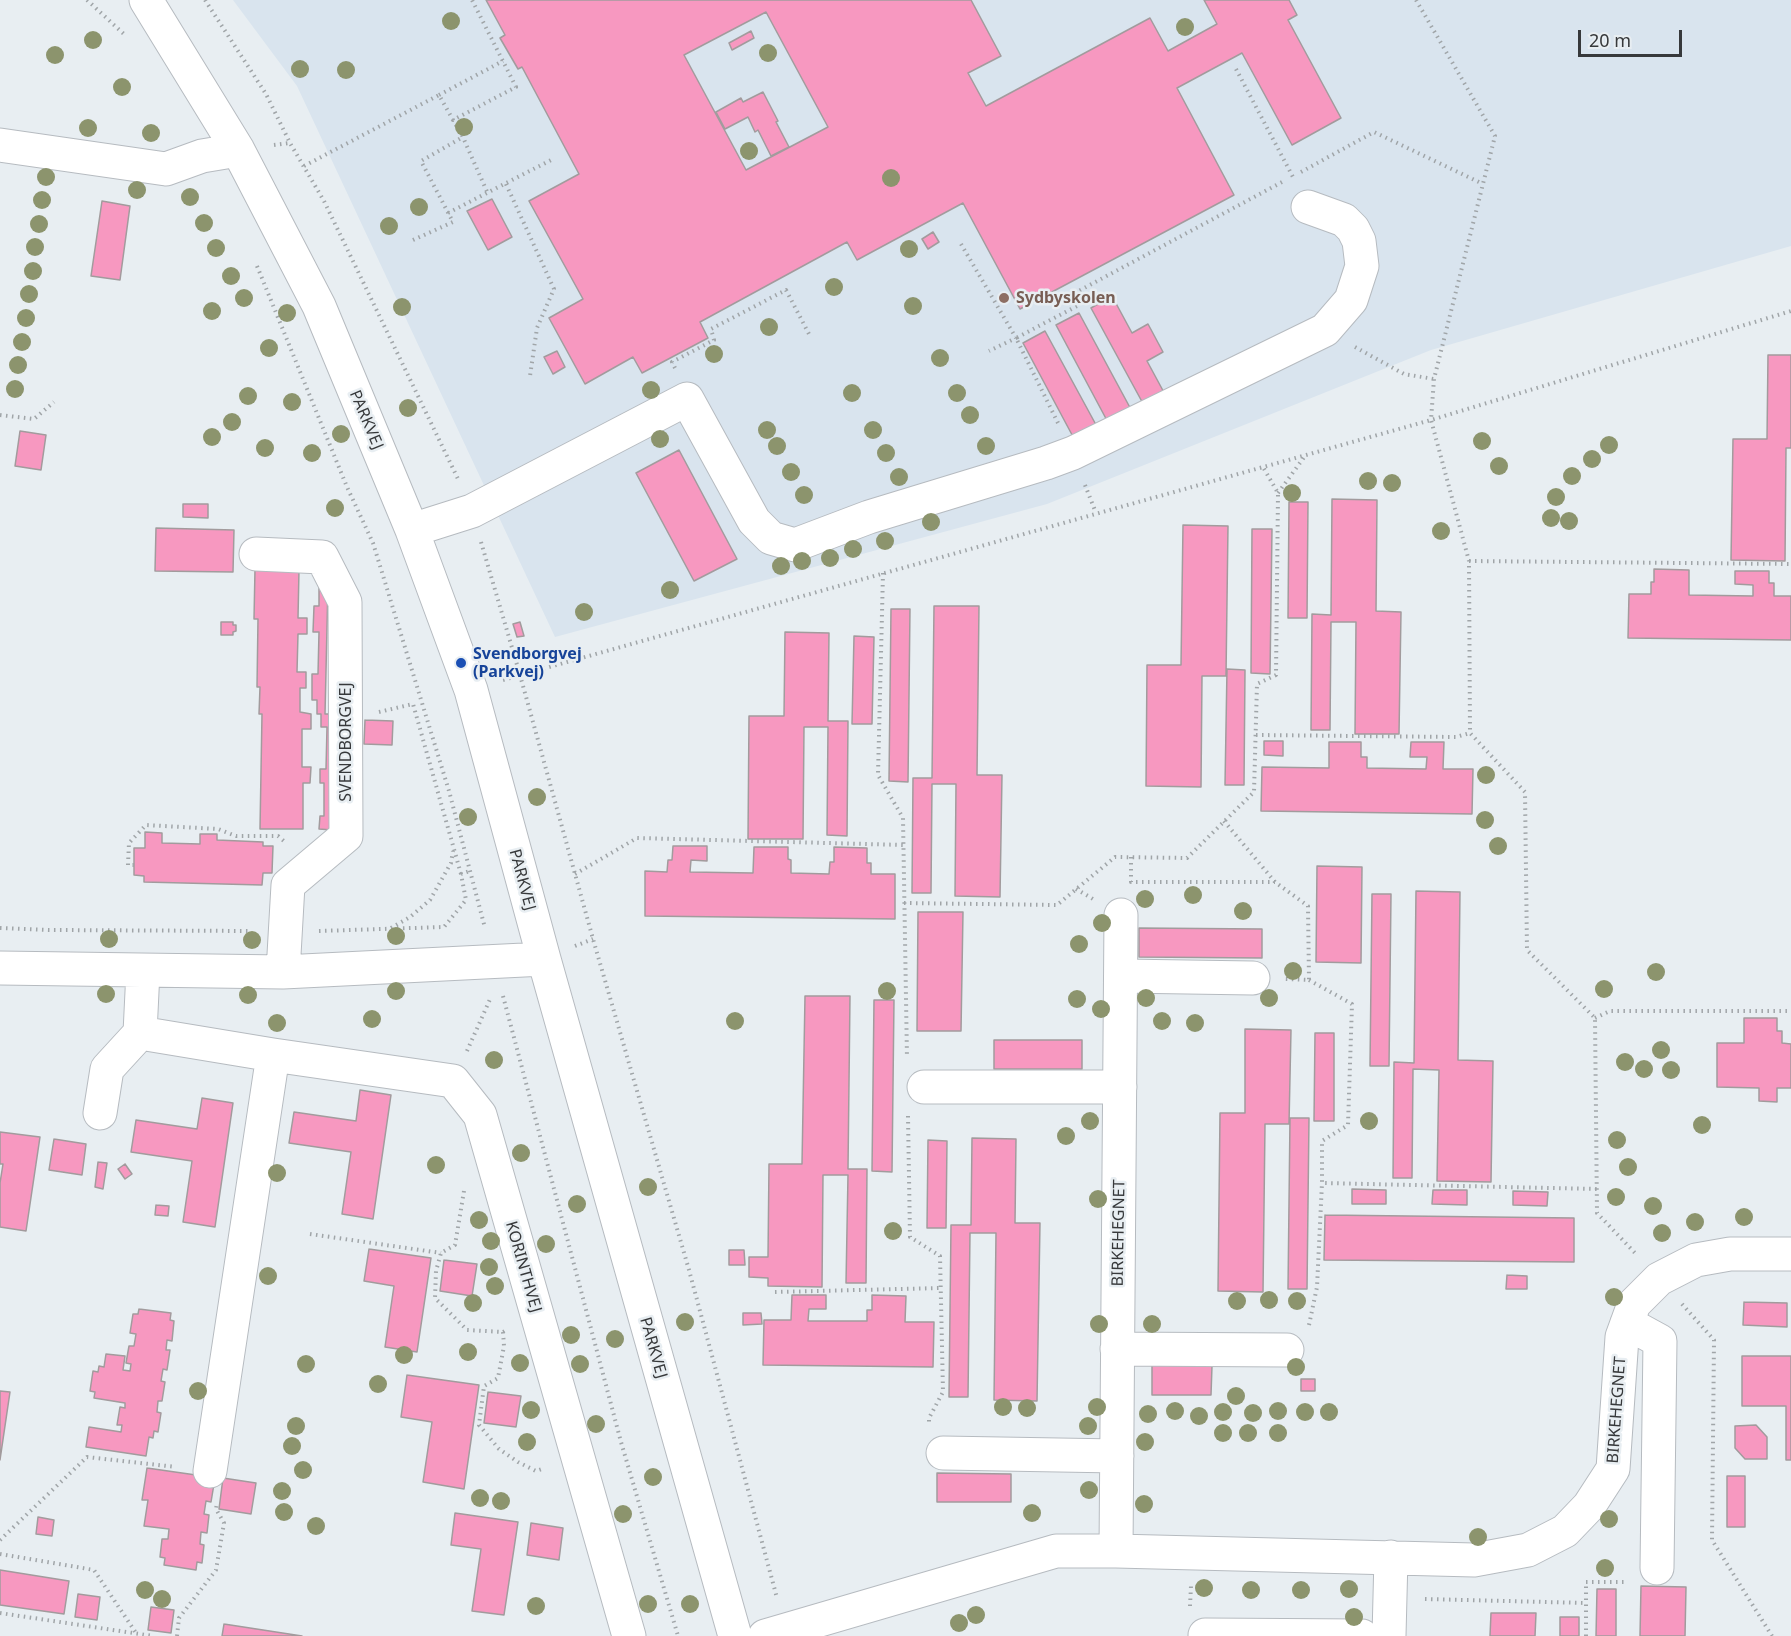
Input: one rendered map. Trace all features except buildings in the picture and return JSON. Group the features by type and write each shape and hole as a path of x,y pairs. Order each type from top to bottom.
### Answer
{"street":[{"name":"PARKVEJ","path":"146,0 238,150 319,306 412,530 471,690 544,959 735,1636"},
{"path":"0,145 166,169 202,156 238,150"},
{"path":"412,530 472,511 687,399 754,521 771,538 795,544 869,517 1046,463 1073,453 1325,330 1351,300 1362,266 1359,241 1353,229 1344,220 1308,207"},
{"name":"SVENDBORGVEJ","path":"256,554 322,557 345,602 346,836 288,885 284,972"},
{"name":"BIRKEHEGNET","path":"1116,1551 1121,915"},
{"path":"0,968 284,972 544,959"},
{"path":"100,1113 107,1069 140,1033 143,971"},
{"path":"1122,976 1253,978"},
{"path":"140,1033 453,1082"},
{"path":"210,1471 273,1055"},
{"name":"KORINTHVEJ","path":"453,1082 480,1115 629,1636"},
{"path":"913,1087 1120,1087"},
{"name":"BIRKEHEGNET","path":"775,1633 1056,1551 1191,1552 1474,1560 1528,1550 1565,1531 1589,1506 1613,1469 1622,1337 1634,1304 1659,1279 1696,1260 1730,1254 1791,1254"},
{"path":"1627,1323 1660,1341 1657,1568"},
{"path":"1117,1349 1287,1350"},
{"path":"943,1453 1117,1456"},
{"path":"1613,1469 1658,1469"},
{"path":"1389,1636 1391,1557"},
{"path":"1198,1624 1362,1636"}],"path":[{"path":"205,0 266,94 324,201 472,511 689,1270 775,1633"},
{"path":"453,120 516,87 472,0"},
{"path":"1416,0 1495,136 1434,379 1431,420 1469,561 1470,733 1525,792 1527,950 1595,1018 1597,1214 1714,1340 1712,1540 1772,1636"},
{"path":"304,166 503,61"},
{"path":"1236,69 1308,207"},
{"path":"440,95 488,194"},
{"path":"989,351 1080,305 1073,294 1374,132 1483,184"},
{"path":"413,240 453,222 421,160 462,137"},
{"path":"448,213 553,159"},
{"path":"506,184 554,289 537,328 530,376"},
{"path":"962,244 1016,338 1073,453 1096,513"},
{"path":"254,260 347,487 373,543 449,791 621,1442 678,1636"},
{"path":"687,399 672,362 714,340 711,330 786,290 810,336"},
{"path":"520,675 1431,420 1791,311"},
{"path":"1325,330 1404,374 1434,379"},
{"path":"0,415 34,419 54,402"},
{"path":"1278,493 1305,455"},
{"path":"904,903 1057,905 1115,857 1187,858 1254,792 1257,684 1276,675 1278,493 1263,467"},
{"path":"1469,561 1791,564"},
{"path":"883,573 878,775 903,819 904,903 913,1087 910,1237 940,1256 943,1392 929,1418 928,1452 943,1453"},
{"path":"345,714 374,714 413,704 461,874"},
{"path":"1256,735 1456,737 1470,733"},
{"path":"1224,821 1275,882 1308,906 1309,980"},
{"path":"134,865 128,865 129,843 146,825 218,830 236,836 278,836 311,866"},
{"path":"575,874 637,837 904,845"},
{"path":"390,929 430,900 451,863 454,847"},
{"path":"1131,857 1131,882 1275,882"},
{"path":"1253,978 1309,980 1352,1004 1348,1125 1322,1141 1317,1287 1305,1350 1287,1350"},
{"path":"453,1082 490,997"},
{"path":"1595,1018 1610,1011 1791,1011"},
{"path":"1322,1183 1597,1189"},
{"path":"310,1234 441,1253 455,1245 464,1190"},
{"path":"441,1253 436,1271 435,1298 467,1330 503,1332 537,1314"},
{"path":"775,1293 941,1288"},
{"path":"503,1332 504,1346 498,1378 484,1386 479,1425 499,1449 536,1471 578,1458"},
{"path":"0,1540 87,1457 222,1473 216,1509 224,1522 216,1570 179,1618 177,1636"},
{"path":"1191,1552 1198,1624"},
{"path":"0,1554 94,1570 136,1633"},
{"path":"1586,1636 1586,1582 1658,1581 1657,1568"},
{"path":"1390,1599 1586,1603"},
{"path":"0,1613 153,1636"}],"shaded area":[{"name":"Sydbyskolen","path":"233,0 1791,0 1791,246 1431,350 1047,504 555,637 297,86"}],"place":[{"name":"Sydbyskolen","path":"1004,298"},
{"name":"Svendborgvej (Parkvej)","path":"461,663"}]}
